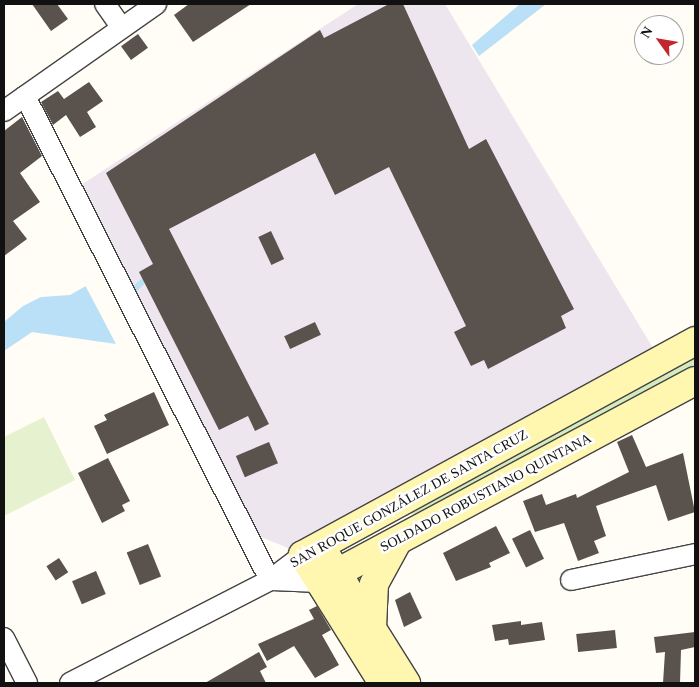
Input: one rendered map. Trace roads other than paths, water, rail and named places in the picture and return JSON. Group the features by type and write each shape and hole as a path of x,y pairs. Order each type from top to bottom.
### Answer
{"street":[{"path":"105,4 121,27"},
{"path":"4,111 156,4"},
{"path":"25,96 110,269 151,344 270,580 329,577"},
{"name":"SAN ROQUE GONZÁLEZ DE SANTA CRUZ","path":"70,683 270,580 312,551 695,341"},
{"name":"SOLDADO ROBUSTIANO QUINTANA","path":"329,577 695,381"},
{"path":"372,628 374,584 399,540"},
{"path":"312,551 329,577 383,683"},
{"path":"570,580 695,554"},
{"path":"329,577 372,628 406,683"},
{"path":"4,638 28,683"}],"water":[{"path":"520,4 546,4 479,56 472,45"},
{"path":"100,278 116,344 32,332 4,351 4,322 23,306 41,297 70,295"}],"waterway":[{"path":"130,294 141,283"}]}
